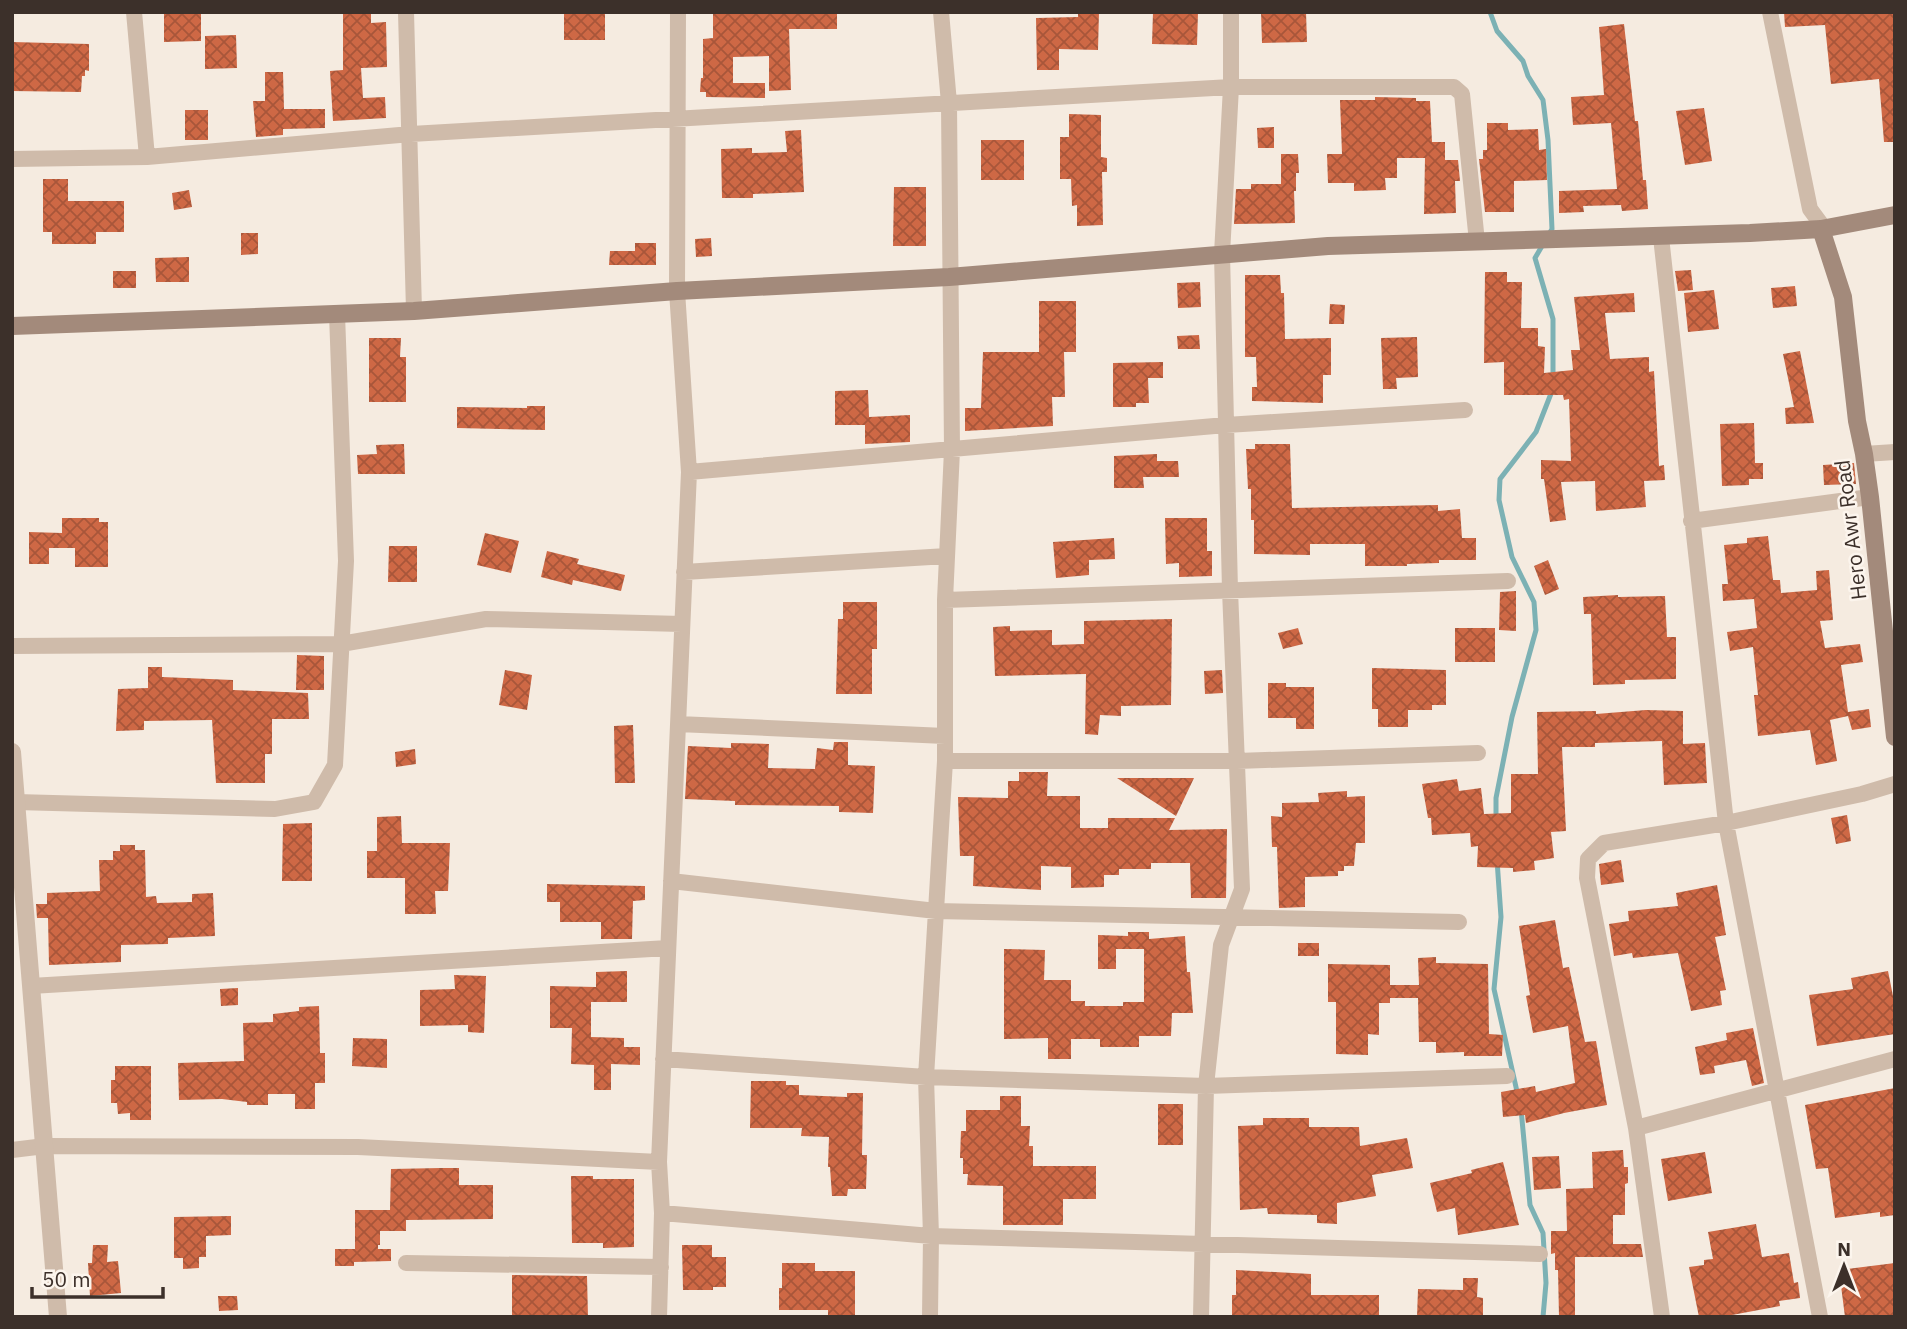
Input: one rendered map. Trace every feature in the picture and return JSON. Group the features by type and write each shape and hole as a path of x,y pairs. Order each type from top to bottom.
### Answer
{"main road":[{"path":"12,326 414,311 677,291 949,277 1328,246 1661,237 1823,228 1895,215"},
{"name":"Hero Awr Road","path":"1823,228 1843,297 1892,681 1895,737"}],"street":[{"path":"134,12 147,157"},
{"path":"406,12 414,311"},
{"path":"659,1317 662,1213 659,1162 689,472 677,291 678,12"},
{"path":"930,1317 931,1236 926,1077 945,761 945,600 952,450 950,103 941,12"},
{"path":"1201,1317 1206,1086 1221,945 1242,889 1230,590 1222,254 1231,87 1231,12"},
{"path":"1770,12 1810,209 1823,228"},
{"path":"12,159 147,157 411,134 1231,87 1454,87 1460,89 1462,94 1477,242"},
{"path":"1661,237 1690,521 1726,823 1820,1317"},
{"path":"16,802 275,809 314,802 335,765 345,561 337,314"},
{"path":"689,472 1226,425 1465,410"},
{"path":"1864,454 1895,452"},
{"path":"1690,521 1870,497"},
{"path":"684,572 947,555"},
{"path":"945,600 1508,581"},
{"path":"12,646 341,644 486,619 682,624"},
{"path":"678,724 945,736"},
{"path":"12,752 58,1317"},
{"path":"945,761 1237,761 1478,753"},
{"path":"1662,1317 1636,1128 1587,878 1588,859 1604,843 1726,823 1863,794 1895,784"},
{"path":"671,881 936,911 1459,922"},
{"path":"31,986 668,948"},
{"path":"663,1059 926,1077 1206,1086 1507,1076"},
{"path":"1636,1128 1895,1059"},
{"path":"12,1150 45,1146 358,1147 659,1162"},
{"path":"662,1213 931,1236 1540,1254"},
{"path":"406,1263 661,1267"}],"building":[{"path":"343,12 371,12 371,23 386,22 387,67 361,68 363,98 385,97 386,118 333,121 330,71 343,70"},
{"path":"564,12 605,12 605,40 564,40"},
{"path":"713,12 837,12 837,29 789,29 791,90 769,91 769,56 733,57 733,83 765,83 765,98 706,97 706,92 700,92 703,78 703,39 713,38"},
{"path":"1078,12 1099,12 1098,50 1059,49 1059,70 1037,70 1036,18 1078,17"},
{"path":"1153,12 1198,12 1197,45 1152,44"},
{"path":"1261,12 1306,12 1307,42 1262,43"},
{"path":"1784,12 1895,12 1895,142 1884,142 1879,79 1831,84 1825,25 1785,27"},
{"path":"164,13 201,13 201,41 164,42"},
{"path":"1624,24 1648,209 1622,211 1621,205 1583,206 1584,212 1559,213 1559,191 1617,189 1611,123 1573,125 1571,97 1604,95 1599,27"},
{"path":"236,35 237,68 205,69 205,36"},
{"path":"12,42 89,44 89,71 85,70 85,76 82,76 81,92 12,91"},
{"path":"265,72 283,72 284,109 325,109 325,128 283,129 283,135 256,137 253,101 265,101"},
{"path":"1375,97 1430,101 1432,142 1445,142 1445,160 1458,160 1460,181 1455,181 1456,213 1424,214 1425,158 1397,158 1397,178 1385,178 1386,190 1354,191 1354,183 1328,183 1327,154 1342,154 1340,100 1375,100"},
{"path":"1704,108 1712,161 1685,165 1676,111"},
{"path":"185,110 208,110 208,140 185,140"},
{"path":"1069,114 1101,115 1101,157 1107,158 1107,172 1102,172 1103,225 1077,226 1077,205 1072,206 1071,179 1060,179 1060,137 1069,137"},
{"path":"1487,123 1508,123 1508,130 1538,129 1539,150 1546,149 1547,180 1514,181 1514,212 1485,212 1479,159 1483,159 1483,150 1487,150"},
{"path":"1274,127 1274,148 1258,148 1257,128"},
{"path":"801,130 804,192 753,194 753,198 722,198 721,149 752,148 752,153 787,152 785,131"},
{"path":"981,140 1024,140 1024,180 981,180"},
{"path":"1281,154 1298,154 1299,173 1296,173 1294,191 1295,223 1234,224 1236,189 1251,189 1251,184 1281,184"},
{"path":"43,179 68,179 68,201 124,201 124,232 96,232 96,244 52,244 52,232 43,232"},
{"path":"894,187 926,187 926,246 893,246"},
{"path":"189,190 192,207 174,210 172,193"},
{"path":"241,233 258,233 258,254 241,255"},
{"path":"711,238 712,256 696,257 695,239"},
{"path":"635,243 656,243 656,265 609,265 610,251 635,251"},
{"path":"189,257 189,282 156,282 155,258"},
{"path":"1691,270 1693,290 1678,291 1675,271"},
{"path":"113,271 136,271 136,288 113,288"},
{"path":"1485,272 1507,272 1507,282 1522,282 1521,328 1538,328 1538,346 1545,347 1544,373 1573,370 1571,350 1580,350 1574,297 1634,293 1635,312 1605,313 1610,359 1649,357 1649,372 1654,371 1659,466 1664,465 1665,480 1644,481 1646,507 1596,511 1595,481 1561,482 1566,520 1550,522 1544,479 1541,479 1541,460 1571,461 1569,399 1564,400 1563,395 1504,395 1504,362 1484,363"},
{"path":"1245,275 1280,275 1281,293 1284,293 1285,339 1331,338 1331,375 1323,375 1323,403 1252,401 1252,387 1257,387 1256,357 1245,357"},
{"path":"1200,282 1201,307 1178,308 1177,283"},
{"path":"1795,286 1797,306 1773,308 1771,288"},
{"path":"1714,290 1719,329 1688,332 1684,293"},
{"path":"1039,301 1076,301 1076,352 1064,352 1065,397 1052,397 1053,426 965,431 965,408 981,408 983,352 1039,352"},
{"path":"1330,304 1345,305 1344,324 1329,324"},
{"path":"1199,335 1200,349 1178,349 1177,336"},
{"path":"1417,337 1418,377 1396,378 1397,389 1383,389 1381,338"},
{"path":"369,338 401,338 400,357 406,357 406,402 369,402"},
{"path":"1800,351 1814,423 1786,424 1785,408 1794,407 1783,354"},
{"path":"1163,362 1163,378 1148,378 1149,403 1136,403 1136,407 1113,407 1113,363"},
{"path":"868,390 869,417 910,415 910,442 865,444 865,425 835,425 835,391"},
{"path":"545,406 545,430 457,428 457,407"},
{"path":"1754,423 1755,463 1763,463 1763,479 1749,479 1749,485 1722,486 1720,424"},
{"path":"404,444 405,474 358,474 357,455 377,454 376,445"},
{"path":"1255,444 1290,444 1292,508 1438,505 1438,511 1460,509 1462,538 1476,538 1476,560 1439,560 1439,563 1407,566 1365,566 1365,544 1310,544 1310,555 1254,554 1254,520 1251,520 1251,489 1248,489 1246,449 1255,449"},
{"path":"1157,454 1157,461 1178,461 1179,477 1143,477 1144,488 1114,488 1114,456"},
{"path":"1854,463 1856,484 1824,485 1823,465"},
{"path":"62,518 99,518 99,522 108,522 108,567 75,567 75,548 49,548 49,564 29,564 29,532 62,533"},
{"path":"1165,518 1207,518 1207,551 1212,551 1212,576 1179,577 1179,563 1166,564"},
{"path":"485,533 519,541 511,573 477,565"},
{"path":"1768,536 1773,580 1780,580 1781,593 1817,590 1816,571 1829,570 1833,620 1820,621 1825,648 1860,644 1863,662 1841,665 1848,712 1869,709 1871,727 1852,730 1848,716 1830,720 1837,761 1816,765 1810,730 1758,736 1754,695 1758,695 1753,647 1730,651 1727,632 1757,628 1754,599 1723,601 1722,584 1728,584 1724,545 1747,543 1747,538"},
{"path":"1114,538 1115,559 1089,560 1089,575 1056,578 1053,542"},
{"path":"389,546 417,546 417,582 388,582"},
{"path":"547,551 579,559 577,564 625,575 621,591 573,580 572,585 541,577"},
{"path":"1548,560 1559,589 1545,595 1534,566"},
{"path":"1516,591 1516,631 1499,630 1500,592"},
{"path":"1665,596 1667,637 1676,637 1676,679 1625,680 1625,684 1593,685 1591,614 1584,614 1583,597"},
{"path":"843,602 877,602 877,649 872,649 872,694 836,694 838,619 843,619"},
{"path":"1172,619 1171,705 1121,706 1121,716 1100,715 1098,735 1085,734 1086,674 995,676 993,627 1010,626 1010,631 1052,630 1052,645 1084,644 1084,621"},
{"path":"1298,628 1303,644 1283,649 1278,633"},
{"path":"1455,628 1495,628 1495,662 1455,662"},
{"path":"297,655 324,656 324,690 296,690"},
{"path":"148,667 162,667 162,677 233,680 233,690 308,693 309,719 272,719 272,754 265,754 265,783 216,783 212,720 144,721 144,730 116,731 118,689 148,688"},
{"path":"1372,668 1446,670 1446,705 1432,705 1432,710 1408,710 1408,727 1378,727 1378,709 1372,709"},
{"path":"505,670 532,675 527,710 499,705"},
{"path":"1222,670 1223,693 1205,694 1204,671"},
{"path":"1268,683 1286,683 1286,687 1314,687 1314,729 1296,729 1296,718 1268,718"},
{"path":"1646,710 1683,711 1683,744 1705,743 1707,783 1664,785 1662,741 1562,747 1566,831 1551,832 1554,858 1534,861 1535,870 1513,872 1513,868 1477,867 1478,846 1471,847 1470,833 1432,835 1431,818 1428,818 1422,784 1457,779 1459,791 1481,788 1484,814 1511,813 1511,774 1538,774 1537,712 1596,711 1596,714"},
{"path":"633,725 635,783 615,783 614,726"},
{"path":"834,742 848,742 848,765 875,766 873,813 839,812 839,806 735,805 735,801 685,799 688,746 731,748 731,743 769,744 768,768 815,769 817,748 833,750"},
{"path":"415,749 416,764 396,767 395,752"},
{"path":"1019,772 1048,772 1047,796 1080,796 1080,828 1108,828 1108,818 1175,818 1169,830 1227,829 1226,898 1191,898 1190,863 1151,863 1151,869 1119,869 1119,875 1104,875 1104,887 1071,888 1071,867 1041,866 1041,890 973,886 974,856 960,856 958,797 1008,798 1008,781 1019,781"},
{"path":"1117,778 1194,778 1176,816"},
{"path":"1347,791 1347,797 1365,796 1365,843 1356,843 1354,866 1344,866 1344,871 1338,871 1338,876 1305,877 1305,907 1279,908 1277,847 1272,847 1271,816 1282,817 1282,803 1319,802 1318,793"},
{"path":"1847,815 1851,841 1836,844 1831,818"},
{"path":"401,816 402,843 450,843 448,891 435,891 436,914 405,914 405,878 367,878 367,851 377,851 377,817"},
{"path":"312,823 312,881 282,881 283,824"},
{"path":"120,845 135,845 135,850 145,850 146,897 156,896 157,903 192,902 192,894 213,893 215,936 168,938 168,944 121,945 121,962 49,965 48,918 37,918 36,904 47,904 47,893 100,891 99,860 113,860 113,851 120,851"},
{"path":"1621,860 1624,882 1601,885 1599,864"},
{"path":"547,884 645,886 645,900 633,901 632,939 601,939 601,922 560,922 560,902 547,902"},
{"path":"1717,885 1726,935 1715,937 1726,990 1720,991 1722,1005 1691,1011 1678,953 1633,958 1632,953 1614,956 1609,924 1629,921 1628,911 1678,906 1676,893"},
{"path":"1555,920 1563,968 1569,967 1585,1042 1596,1041 1607,1105 1526,1123 1525,1115 1503,1117 1501,1092 1535,1086 1536,1092 1575,1083 1568,1026 1533,1033 1526,996 1530,995 1519,926"},
{"path":"1128,932 1149,932 1149,939 1185,936 1193,1013 1172,1013 1171,1036 1139,1036 1139,1047 1100,1047 1100,1039 1071,1039 1071,1059 1048,1059 1048,1038 1004,1039 1004,949 1045,950 1044,980 1071,980 1071,1001 1085,1001 1085,1006 1123,1006 1123,1002 1144,1002 1144,949 1116,949 1116,969 1098,969 1098,935 1128,936"},
{"path":"1298,943 1319,943 1319,956 1298,956"},
{"path":"1436,957 1436,963 1488,964 1489,1034 1503,1035 1502,1056 1464,1056 1464,1052 1436,1053 1436,1042 1419,1042 1418,998 1390,998 1390,1003 1379,1003 1379,1035 1368,1034 1368,1055 1336,1054 1336,1002 1328,1002 1328,964 1390,965 1390,985 1419,985 1418,958"},
{"path":"627,971 627,1002 591,1002 591,1037 624,1038 624,1047 640,1047 640,1065 611,1064 611,1090 594,1090 594,1065 571,1064 572,1028 550,1028 550,986 596,987 596,972"},
{"path":"1888,971 1895,1006 1895,1034 1817,1046 1809,995 1853,989 1851,978"},
{"path":"454,975 486,976 484,1033 468,1032 468,1025 420,1026 420,990 455,989"},
{"path":"238,988 238,1005 221,1006 220,989"},
{"path":"319,1006 320,1053 325,1053 325,1083 315,1083 315,1109 295,1109 295,1094 268,1094 268,1105 247,1105 247,1102 222,1099 179,1100 178,1063 244,1061 243,1023 273,1022 273,1014 299,1011 299,1007"},
{"path":"1753,1028 1764,1083 1752,1086 1746,1060 1714,1066 1715,1073 1700,1075 1695,1047 1727,1040 1726,1033"},
{"path":"353,1038 387,1039 387,1068 352,1066"},
{"path":"115,1066 151,1066 151,1120 130,1120 130,1113 118,1114 117,1103 111,1103 111,1080 115,1080"},
{"path":"751,1081 786,1081 786,1085 799,1085 799,1095 847,1097 847,1093 863,1093 862,1155 867,1155 866,1189 848,1189 847,1196 832,1196 828,1167 829,1137 801,1136 802,1128 750,1128"},
{"path":"1895,1088 1895,1215 1880,1217 1880,1212 1835,1218 1828,1168 1816,1169 1805,1105"},
{"path":"1000,1096 1021,1096 1021,1126 1030,1126 1029,1146 1033,1146 1033,1166 1096,1166 1096,1199 1063,1199 1063,1225 1003,1225 1003,1186 967,1185 968,1174 963,1174 963,1158 960,1158 961,1131 966,1131 966,1110 1000,1110"},
{"path":"1158,1104 1183,1104 1183,1145 1158,1145"},
{"path":"1263,1118 1309,1118 1309,1127 1359,1127 1360,1146 1407,1138 1413,1168 1372,1175 1376,1196 1337,1203 1337,1224 1317,1223 1317,1215 1268,1214 1267,1208 1240,1210 1238,1126 1263,1125"},
{"path":"1623,1150 1624,1167 1628,1167 1625,1215 1613,1215 1613,1244 1641,1244 1643,1257 1575,1257 1575,1317 1559,1317 1558,1270 1555,1270 1555,1253 1551,1254 1551,1231 1567,1231 1566,1189 1593,1188 1592,1152"},
{"path":"1705,1152 1712,1193 1668,1201 1661,1159"},
{"path":"1559,1156 1561,1188 1534,1190 1532,1157"},
{"path":"1503,1162 1519,1225 1458,1235 1455,1208 1437,1212 1430,1183"},
{"path":"459,1168 459,1185 493,1185 493,1219 406,1220 406,1231 380,1231 378,1249 391,1249 391,1261 354,1262 354,1266 335,1266 335,1249 355,1249 355,1210 390,1210 391,1169"},
{"path":"571,1176 634,1179 634,1247 603,1248 603,1243 572,1243"},
{"path":"231,1216 231,1235 206,1236 206,1257 199,1257 199,1268 183,1269 183,1258 174,1258 174,1217"},
{"path":"1756,1224 1762,1257 1789,1253 1794,1283 1798,1282 1800,1298 1779,1301 1780,1306 1732,1315 1733,1317 1699,1317 1689,1267 1704,1265 1704,1260 1713,1259 1708,1232"},
{"path":"93,1245 108,1245 107,1262 118,1261 121,1293 90,1296 88,1263 92,1263"},
{"path":"682,1245 712,1245 712,1257 726,1257 726,1287 683,1290"},
{"path":"782,1263 815,1263 815,1271 855,1271 855,1317 828,1317 828,1310 779,1310"},
{"path":"1895,1263 1895,1317 1845,1317 1839,1270"},
{"path":"1236,1270 1311,1274 1311,1295 1379,1295 1379,1317 1232,1317 1232,1295 1236,1295"},
{"path":"512,1275 587,1276 588,1317 512,1317"},
{"path":"1463,1278 1478,1278 1477,1297 1483,1298 1483,1317 1417,1317 1418,1289 1463,1290"},
{"path":"218,1296 237,1296 238,1310 219,1311"}],"waterway":[{"path":"1490,12 1497,31 1523,61 1528,76 1543,100 1548,140 1552,229 1535,258 1553,319 1553,378"},
{"path":"1496,819 1496,798 1512,717 1536,630 1534,602 1512,557 1499,500 1500,479 1536,432 1552,391"},
{"path":"1497,860 1501,917 1494,989 1518,1096"},
{"path":"1521,1109 1530,1205 1543,1233 1546,1283 1543,1317"}]}
